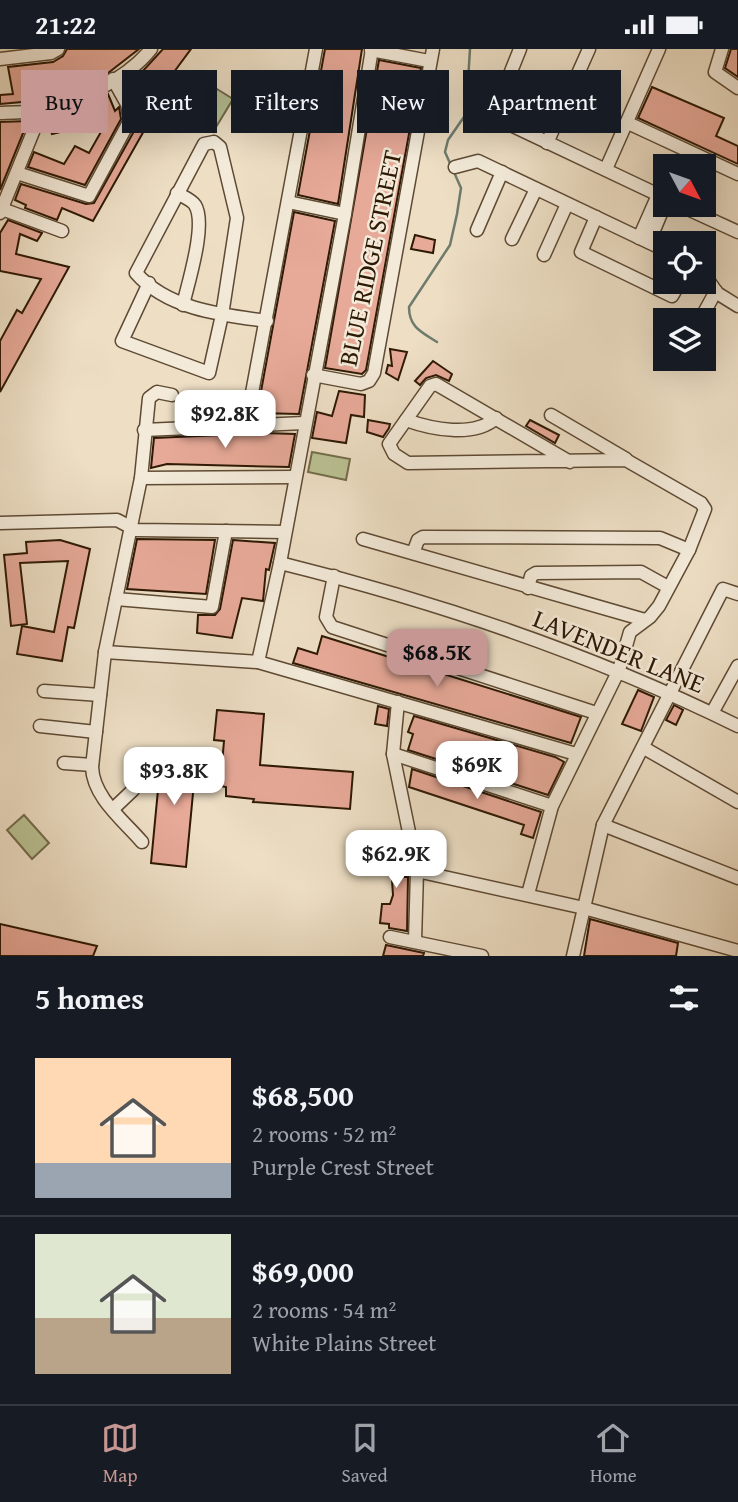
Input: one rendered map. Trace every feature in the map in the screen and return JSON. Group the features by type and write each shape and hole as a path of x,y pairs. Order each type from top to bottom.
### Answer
{"street":[{"path":"2,58 58,49"},
{"path":"108,82 151,49"},
{"path":"246,425 316,49"},
{"path":"258,662 280,563 345,214 372,49 431,55"},
{"path":"520,49 496,109 498,119 653,194"},
{"path":"547,143 589,49"},
{"path":"606,169 659,49"},
{"path":"722,49 715,72 738,87"},
{"name":"BLUE RIDGE STREET","path":"313,375 361,384 369,381 374,373 414,167 431,55"},
{"path":"17,173 89,196 130,120 127,104 113,79"},
{"path":"0,113 21,112"},
{"path":"628,123 738,174"},
{"path":"33,133 1,211 62,231"},
{"path":"149,283 122,341 209,373 222,315 237,218 220,147 210,141 204,144 136,273 183,305 222,315 267,321"},
{"path":"454,167 478,161 653,244"},
{"path":"477,230 502,173"},
{"path":"512,239 536,189"},
{"path":"177,193 195,205 198,215 197,243 183,305"},
{"path":"288,202 345,214"},
{"path":"544,255 568,204"},
{"path":"597,217 581,252 653,287"},
{"path":"644,240 655,217"},
{"path":"705,217 738,232"},
{"path":"716,291 738,306"},
{"path":"570,462 433,384 389,444 403,462 570,462 626,460"},
{"path":"142,842 92,780 92,765 105,652 128,528 141,478 144,430 150,394 172,395"},
{"path":"528,894 552,806 619,670 630,632 654,612 704,516 704,506 551,415"},
{"path":"406,420 432,428 470,428 485,426 496,418"},
{"path":"144,430 304,423"},
{"path":"141,478 295,477"},
{"path":"0,523 117,520 128,528 285,532"},
{"path":"116,599 212,607 226,531"},
{"path":"413,554 418,540 423,537 660,538 689,549"},
{"path":"363,539 645,620"},
{"name":"LAVENDER LANE","path":"280,563 446,608 619,670 738,726"},
{"path":"528,588 535,573 628,572 648,574 668,587"},
{"path":"334,576 326,617 332,627 596,713"},
{"path":"573,956 603,825 723,589 738,594"},
{"path":"105,652 258,662 576,754"},
{"path":"712,713 738,666"},
{"path":"44,691 100,695"},
{"path":"398,702 393,754 417,871 415,941"},
{"path":"40,726 96,732"},
{"path":"644,748 738,802"},
{"path":"393,754 552,806"},
{"path":"64,763 92,765"},
{"path":"113,809 133,790"},
{"path":"603,825 738,878"},
{"path":"417,871 528,894 738,951"},
{"path":"390,937 482,956"}],"green space":[{"path":"217,89 231,98 217,125"},
{"path":"312,452 350,459 346,480 308,472"},
{"path":"24,815 49,843 32,859 7,830"}],"building":[{"path":"67,49 139,49 108,73 108,70 21,70 21,102 0,104 0,95 13,94 8,67 53,62 63,56"},
{"path":"163,49 191,49 175,70 144,70"},
{"path":"325,49 362,49 338,204 298,195 309,133 343,133 343,70 321,70"},
{"path":"731,49 738,49 738,77 725,68"},
{"path":"379,60 421,68 421,70 377,70"},
{"path":"652,87 724,118 716,136 738,146 738,164 638,118"},
{"path":"108,94 115,111 119,107 121,119 85,185 28,167 34,152 64,164 75,146 89,153 100,133 108,133"},
{"path":"21,121 23,133 0,190 0,122"},
{"path":"133,133 143,133 93,221 62,208 57,220 25,208 26,205 15,200 21,184 86,204 94,203"},
{"path":"366,133 409,133 366,370 362,374 325,368"},
{"path":"294,212 335,221 299,414 257,413"},
{"path":"8,220 42,233 37,241 20,234 16,254 69,267 0,392 0,341 17,310 22,313 41,279 0,271 0,233"},
{"path":"415,235 435,240 433,253 411,249"},
{"path":"390,349 407,352 398,380 386,373 388,365 392,366"},
{"path":"433,361 452,374 449,381 436,375 426,378 420,385 415,381"},
{"path":"339,391 365,395 364,417 351,415 346,443 312,438 317,412 332,416"},
{"path":"368,420 390,424 383,437 367,432"},
{"path":"530,420 559,435 555,443 526,426"},
{"path":"295,434 289,467 167,464 151,468 154,438"},
{"path":"137,539 215,540 206,594 127,589"},
{"path":"60,540 90,549 74,628 68,627 62,661 17,654 22,626 54,632 68,561 20,563 27,624 11,626 4,555 27,553 26,542"},
{"path":"233,540 275,543 269,570 266,569 263,601 242,598 232,638 197,633 198,615 215,615 220,609"},
{"path":"322,636 581,717 571,743 293,663 298,648 317,654"},
{"path":"638,690 654,697 641,731 622,724"},
{"path":"674,705 683,710 676,725 666,720"},
{"path":"378,706 389,709 387,726 375,724"},
{"path":"217,710 264,714 260,765 353,772 350,809 253,802 254,799 226,796 226,787 220,786 224,741 214,740"},
{"path":"414,716 555,757 564,762 548,795 408,750 413,734 408,732"},
{"path":"162,748 197,751 186,867 151,863"},
{"path":"412,769 541,812 533,838 521,834 524,825 409,787"},
{"path":"403,845 405,877 408,877 407,931 389,928 389,924 380,923 382,904 390,904 393,895 391,866 386,865 384,846"},
{"path":"590,919 678,943 676,956 584,956"},
{"path":"0,924 97,946 93,956 0,956"},
{"path":"386,945 424,953 423,956 383,956"}],"waterway":[{"path":"437,342 414,324 409,307 450,245 461,188 445,152 448,140 466,114 470,49"}]}
